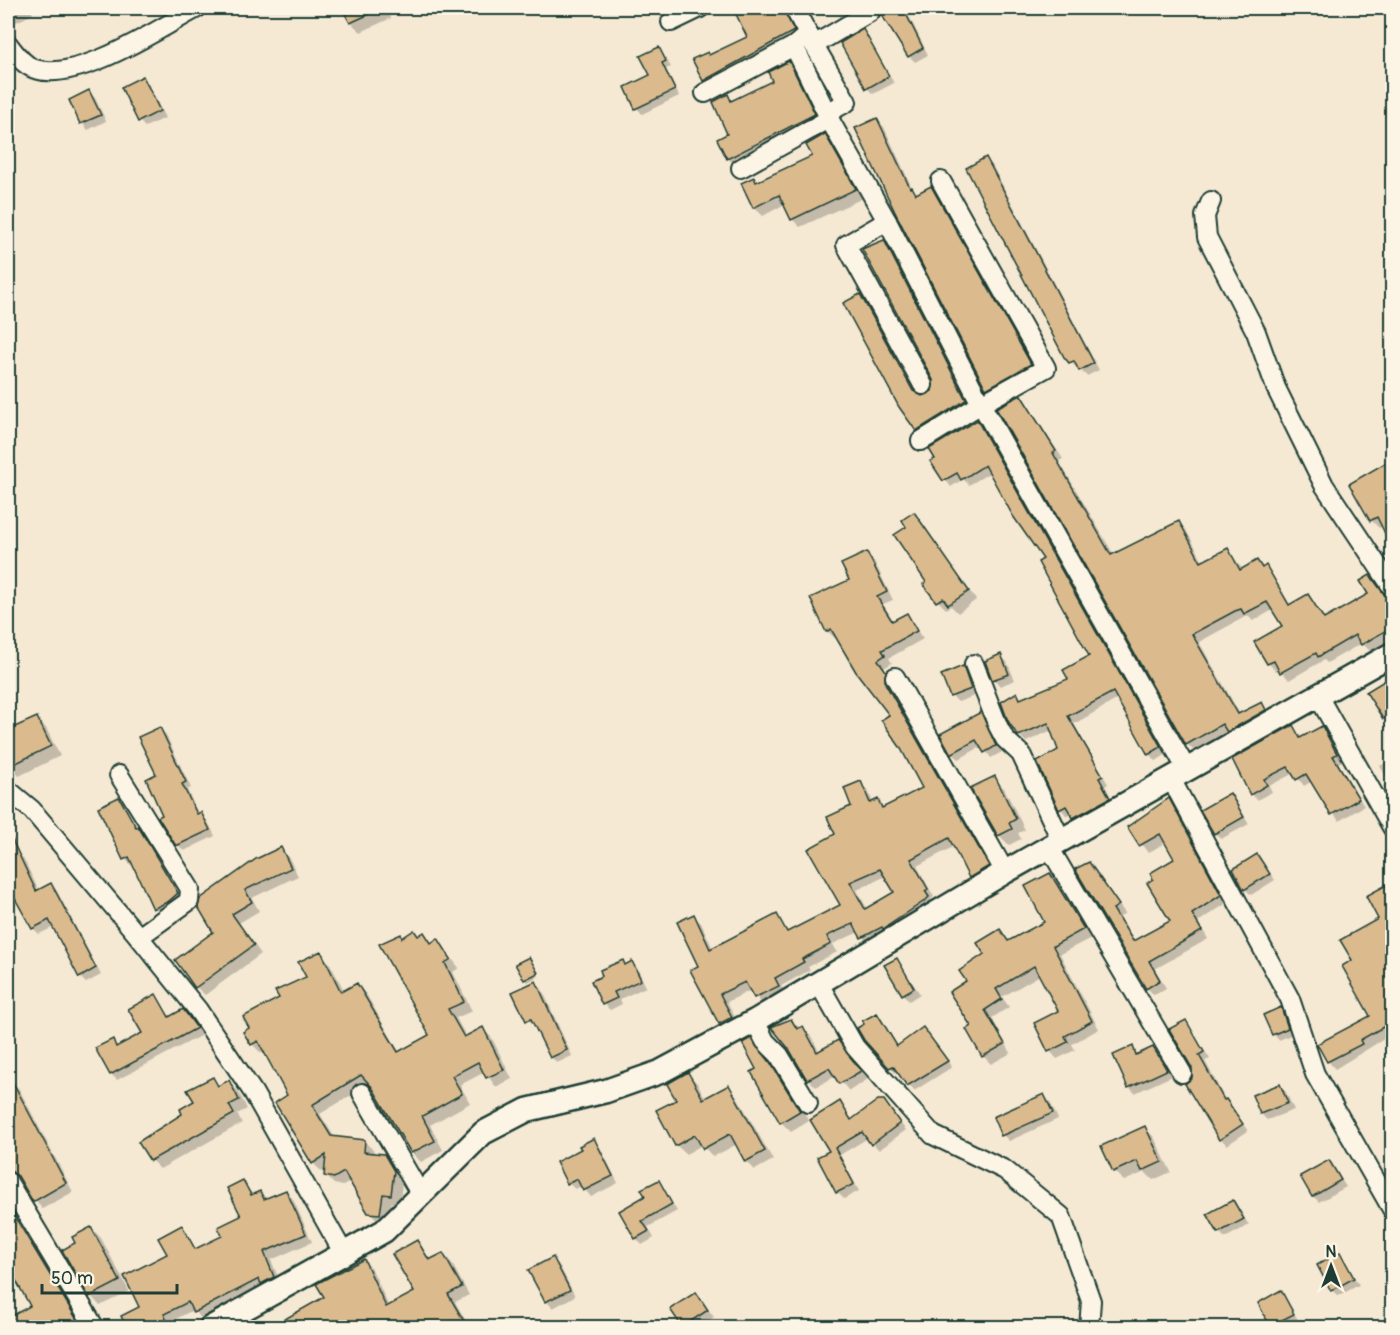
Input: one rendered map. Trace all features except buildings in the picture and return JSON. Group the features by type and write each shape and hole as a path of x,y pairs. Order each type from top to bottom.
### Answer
{"street":[{"path":"8,44 19,59 35,69 61,70 115,53 197,8"},
{"path":"671,22 700,8"},
{"path":"794,8 828,116 887,221 981,404 1179,774 1290,999 1315,1074 1392,1209"},
{"path":"705,93 870,12"},
{"path":"741,168 828,116"},
{"path":"921,441 1046,368 941,181"},
{"path":"1211,201 1205,216 1207,237 1256,332 1276,388 1324,485 1392,587"},
{"path":"887,221 846,245 923,385"},
{"path":"210,1328 384,1231 483,1133 509,1118 527,1110 606,1091 660,1072 755,1021 1005,872 1392,654"},
{"path":"974,664 1005,740 1021,754 1055,844 1182,1073"},
{"path":"895,677 1005,872"},
{"path":"1318,696 1392,827"},
{"path":"119,775 190,890 189,901 139,937"},
{"path":"8,790 32,810 198,1011 253,1092 344,1254"},
{"path":"819,984 855,1047 933,1135 1005,1170 1061,1216 1090,1301 1089,1328"},
{"path":"755,1021 765,1041 779,1055 808,1103"},
{"path":"362,1093 421,1195"},
{"path":"8,1182 95,1328"}]}
